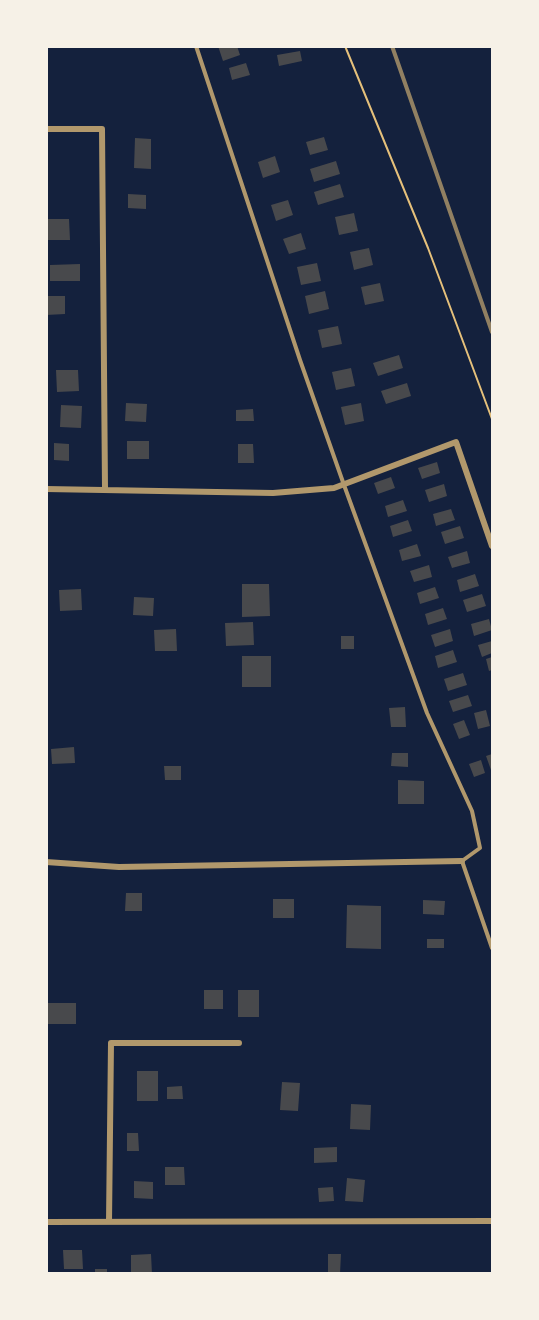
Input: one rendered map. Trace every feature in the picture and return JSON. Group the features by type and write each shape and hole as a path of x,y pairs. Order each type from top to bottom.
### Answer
{"street":[{"path":"46,129 102,129 105,489"},
{"path":"46,489 273,494 334,488 456,442 492,546"},
{"path":"46,862 119,867 462,861"},
{"path":"109,1222 111,1043 239,1043"},
{"path":"46,1222 492,1221"}],"lane":[{"path":"196,46 300,360 344,484 427,713 472,811 480,848 462,861 492,948"}],"path":[{"path":"345,46 428,248 492,419"}],"building":[{"path":"218,46 237,46 240,55 223,61"},
{"path":"300,51 302,61 279,66 277,55"},
{"path":"246,63 250,75 232,80 229,68"},
{"path":"324,137 328,150 310,155 306,142"},
{"path":"135,138 151,139 151,169 134,168"},
{"path":"275,156 280,172 263,178 258,162"},
{"path":"336,161 340,174 314,182 310,169"},
{"path":"340,184 344,197 318,205 314,192"},
{"path":"128,194 146,195 146,209 128,208"},
{"path":"288,200 293,215 276,221 271,205"},
{"path":"354,213 358,231 339,235 335,217"},
{"path":"47,219 69,219 70,240 48,240"},
{"path":"301,233 306,249 289,254 283,239"},
{"path":"369,248 373,265 354,270 350,252"},
{"path":"317,263 321,281 301,285 297,267"},
{"path":"80,264 80,281 50,281 50,265"},
{"path":"380,283 384,301 365,305 361,287"},
{"path":"325,291 329,309 309,314 305,296"},
{"path":"46,296 65,296 65,314 46,315"},
{"path":"338,326 342,344 322,348 318,330"},
{"path":"399,355 403,368 378,376 373,363"},
{"path":"351,368 355,386 336,390 332,372"},
{"path":"56,370 78,370 79,391 57,392"},
{"path":"407,383 411,396 386,404 381,391"},
{"path":"126,403 147,404 146,422 125,421"},
{"path":"361,403 364,421 345,425 341,407"},
{"path":"61,405 82,406 81,428 60,427"},
{"path":"253,409 254,421 236,421 236,410"},
{"path":"127,441 149,441 149,459 127,459"},
{"path":"54,443 69,444 69,461 54,460"},
{"path":"238,444 253,444 254,463 238,463"},
{"path":"437,462 440,473 422,479 418,468"},
{"path":"391,477 395,488 378,494 374,483"},
{"path":"444,484 447,496 429,502 425,490"},
{"path":"403,500 407,511 388,517 385,506"},
{"path":"451,509 455,520 436,526 433,514"},
{"path":"408,520 412,531 393,537 390,526"},
{"path":"460,526 464,538 445,544 441,532"},
{"path":"417,544 421,556 402,561 399,550"},
{"path":"467,551 470,563 452,568 448,557"},
{"path":"429,565 432,577 414,582 410,571"},
{"path":"475,574 479,586 460,592 457,580"},
{"path":"242,584 269,584 270,616 242,617"},
{"path":"435,587 439,598 420,604 417,593"},
{"path":"81,589 82,610 60,611 59,590"},
{"path":"482,594 486,606 467,612 463,600"},
{"path":"134,597 154,598 153,616 133,615"},
{"path":"443,608 447,619 428,625 425,614"},
{"path":"489,619 492,630 474,636 471,624"},
{"path":"253,622 254,645 226,646 225,623"},
{"path":"176,629 177,651 155,651 154,630"},
{"path":"450,629 453,641 435,647 431,635"},
{"path":"341,636 354,636 354,649 341,649"},
{"path":"492,641 492,653 482,657 478,645"},
{"path":"453,650 457,662 438,668 435,656"},
{"path":"242,656 271,656 271,687 242,687"},
{"path":"492,657 492,670 489,671 486,659"},
{"path":"463,673 467,685 448,691 444,679"},
{"path":"468,695 472,706 453,712 449,701"},
{"path":"405,707 406,727 391,727 389,708"},
{"path":"486,710 490,726 478,729 474,713"},
{"path":"464,720 470,735 459,739 453,724"},
{"path":"74,747 75,763 52,764 51,749"},
{"path":"392,753 408,753 408,767 391,766"},
{"path":"492,754 492,769 491,770 486,756"},
{"path":"481,760 485,773 474,777 469,764"},
{"path":"164,766 181,766 181,780 165,780"},
{"path":"398,780 424,781 424,804 398,804"},
{"path":"126,893 142,893 142,911 125,911"},
{"path":"273,899 294,899 294,918 273,918"},
{"path":"423,900 445,901 444,915 423,914"},
{"path":"347,905 381,906 381,949 346,948"},
{"path":"427,939 444,939 444,948 427,948"},
{"path":"204,990 223,990 223,1009 204,1009"},
{"path":"238,990 259,990 259,1017 238,1017"},
{"path":"46,1003 76,1003 76,1024 46,1024"},
{"path":"137,1071 158,1071 158,1101 137,1101"},
{"path":"282,1082 300,1083 298,1111 280,1110"},
{"path":"182,1086 183,1099 167,1099 167,1087"},
{"path":"351,1104 371,1105 370,1130 350,1129"},
{"path":"127,1133 138,1133 139,1151 127,1151"},
{"path":"337,1147 337,1162 314,1163 314,1148"},
{"path":"165,1167 184,1167 185,1185 165,1185"},
{"path":"347,1178 365,1180 363,1202 345,1201"},
{"path":"134,1181 153,1182 153,1199 134,1198"},
{"path":"333,1187 334,1201 319,1202 318,1188"},
{"path":"63,1250 82,1250 83,1269 64,1269"},
{"path":"151,1254 152,1274 131,1274 131,1255"},
{"path":"328,1254 341,1254 340,1274 328,1273"},
{"path":"95,1269 107,1269 107,1274 95,1274"}],"railway":[{"path":"392,46 492,332"}]}
